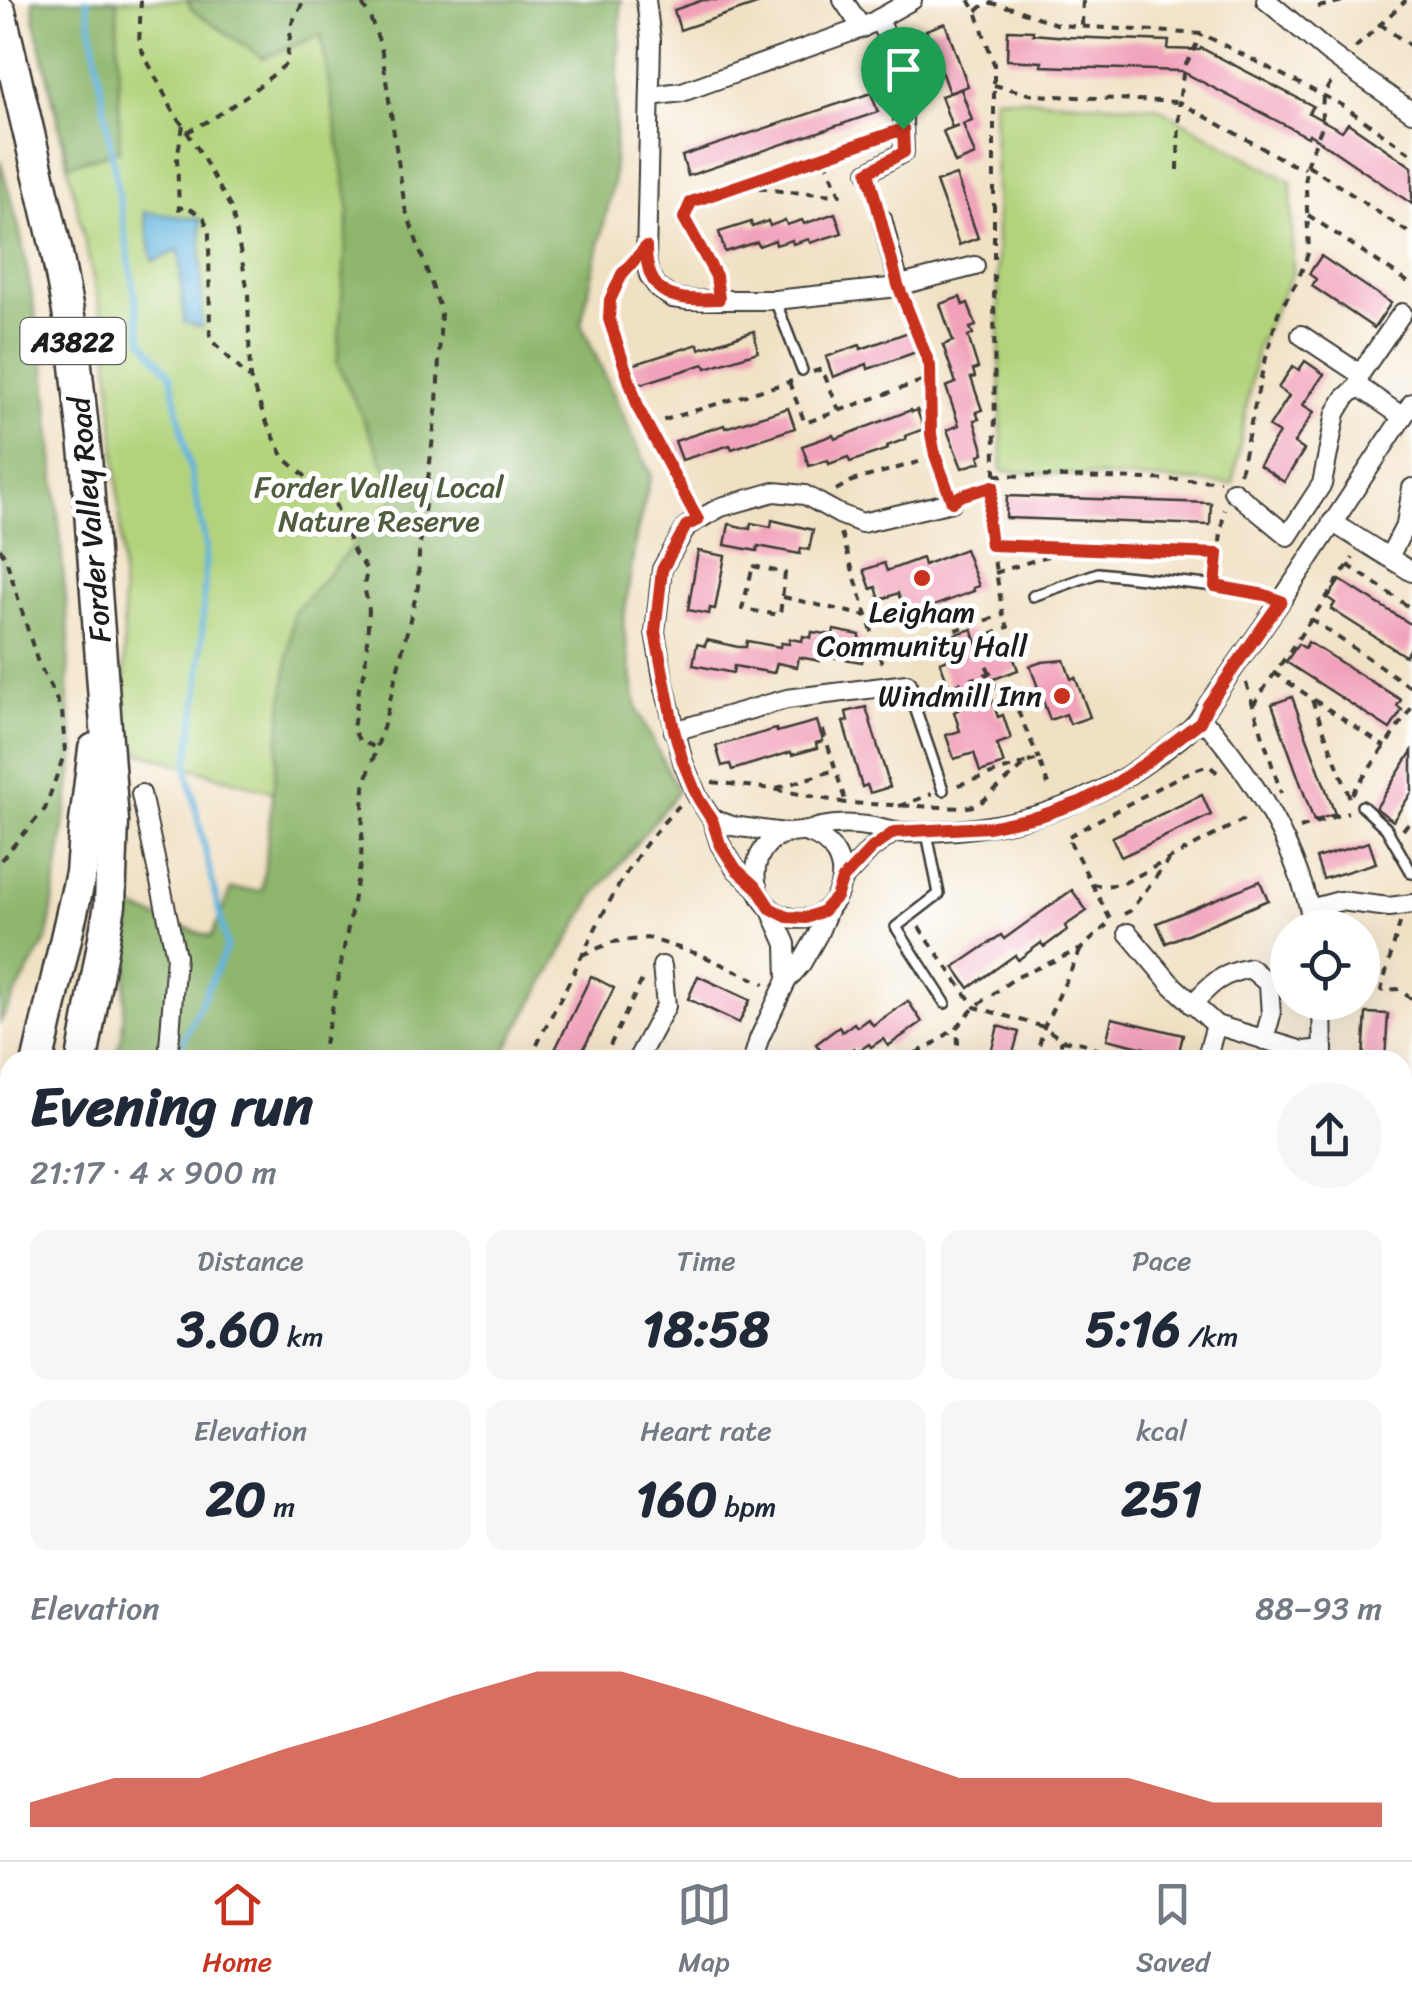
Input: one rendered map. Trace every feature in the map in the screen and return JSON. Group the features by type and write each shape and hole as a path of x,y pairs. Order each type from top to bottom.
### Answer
{"main road":[{"name":"Forder Valley Road","path":"0,11 56,248 73,338 104,678 112,821 110,905 84,1050"},
{"name":"Forder Valley Road","path":"40,1050 81,873 104,678"}],"street":[{"path":"646,0 650,40 646,247 649,275 658,288 672,298 775,300 898,285 975,266"},
{"path":"843,0 896,55 902,89 904,152 868,172"},
{"path":"650,96 682,92 870,24 912,0"},
{"path":"1266,0 1412,112"},
{"path":"882,219 898,285"},
{"path":"1235,486 1288,536 1322,484 1336,413 1402,313"},
{"path":"757,888 755,871 760,855 771,841 837,826 927,832 989,827 1040,816 1115,784 1200,722 1408,410 1358,380 1302,335"},
{"path":"1389,557 1406,524 1412,488"},
{"path":"784,986 786,944 770,908 720,844 683,762 655,632 662,570 686,526 722,508 774,492 805,495 862,523 952,502"},
{"path":"1332,522 1412,572"},
{"path":"674,730 787,699 903,690"},
{"path":"1200,722 1211,728 1258,788 1275,801 1281,834 1309,910"},
{"path":"141,794 176,956 169,1050"},
{"path":"712,820 822,839 840,861 840,889 801,964 784,986 756,1050"},
{"path":"842,880 872,848 894,832"},
{"path":"1325,910 1340,901 1389,907 1409,904"},
{"path":"770,908 796,918 814,916 830,905"},
{"path":"1128,934 1171,984 1216,1024 1303,1050"},
{"path":"642,1050 666,1006 662,966"},
{"path":"1192,1005 1214,981 1250,968 1270,984 1271,1015 1264,1040"},
{"path":"1322,1020 1323,1050"},
{"path":"1209,1050 1216,1024"}],"lane":[{"path":"868,172 882,219"},
{"path":"684,218 716,276 719,299"},
{"path":"775,300 802,370"},
{"path":"1033,596 1098,573 1215,586 1281,601"},
{"path":"903,690 943,790"},
{"path":"1362,806 1386,828 1412,873"},
{"path":"927,832 939,894 896,927 944,1003"}],"path":[{"path":"141,0 139,45 232,210 248,291 250,378"},
{"path":"185,129 216,118 286,64 292,23 304,0"},
{"path":"323,1050 361,862 364,786 418,587 418,554 437,404 441,311 405,208 381,46 360,0"},
{"path":"969,0 994,64 995,476 988,522 1008,626 988,636 990,646 980,652 996,688 1008,684 1048,784"},
{"path":"1082,27 1083,0"},
{"path":"1318,7 1348,0"},
{"path":"1338,56 1408,1"},
{"path":"976,12 987,2 1059,25 1202,34 1342,105 1412,154"},
{"path":"1380,24 1412,47"},
{"path":"1178,170 1184,68 1202,34"},
{"path":"1215,586 1222,514 1235,486 1278,313 1298,280 1309,251 1306,166 1321,129 1323,95 1336,75"},
{"path":"994,85 1034,96 1179,102 1291,164 1306,166 1412,235"},
{"path":"185,129 177,157 178,209 186,206 204,218 208,234 210,339 250,378 284,458 334,501 354,552 368,570 364,586 369,610 365,671 354,729 358,740 376,748"},
{"path":"684,218 691,202 903,129"},
{"path":"738,186 840,195 824,156"},
{"path":"1308,215 1411,284"},
{"path":"646,247 622,274 610,300 609,319 639,410 698,520"},
{"path":"898,285 930,366 931,434 952,502 993,486"},
{"path":"648,424 822,369 839,410"},
{"path":"790,382 805,422 930,378"},
{"path":"936,458 842,485 832,493 830,508 879,654 903,690 990,673"},
{"path":"995,476 1235,486"},
{"path":"1253,704 1364,542"},
{"path":"991,545 1218,554"},
{"path":"0,548 37,660 62,711 65,752 46,809 0,861"},
{"path":"995,574 1070,548"},
{"path":"754,566 785,573 781,597 780,615 742,610 754,566"},
{"path":"1348,566 1412,609"},
{"path":"781,597 866,616"},
{"path":"879,654 1003,615"},
{"path":"1311,619 1412,688"},
{"path":"1090,884 1122,884 1275,801 1239,660"},
{"path":"1274,673 1385,746"},
{"path":"1281,834 1348,812 1349,798 1310,697"},
{"path":"1349,798 1412,708"},
{"path":"823,730 846,804"},
{"path":"899,806 1039,759"},
{"path":"535,1050 606,905 636,856 662,822 704,781 773,789 846,804 963,808 978,805 1028,762"},
{"path":"1110,921 1067,835 1208,765 1235,786"},
{"path":"773,789 835,770"},
{"path":"922,1050 957,1027 975,1007 1016,978 1081,949 1110,921 1130,911 1170,858"},
{"path":"1409,904 1381,990 1400,989 1412,1000"},
{"path":"911,915 975,1007 1099,1050"},
{"path":"582,956 614,942 648,938 784,986"},
{"path":"1037,1050 1081,949"},
{"path":"608,1050 645,976"},
{"path":"956,1050 957,1027"},
{"path":"1059,1050 1062,1040"}],"green space":[{"name":"Forder Valley Local Nature Reserve","path":"33,0 621,0 613,184 581,324 651,475 636,536 623,624 637,709 678,791 594,896 506,1050 117,1050 122,1037 131,908 212,937 231,889 262,891 273,792 127,749 121,537 108,345"},
{"path":"33,0 117,0 120,150 69,165"},
{"name":"Forder Valley Local Nature Reserve","path":"187,0 621,0 613,184 581,324 651,475 636,536 623,624 637,709 678,791 594,896 506,1050 117,1050 122,1037 131,908 211,938 231,889 262,891 293,614 398,494 337,363 349,206 321,35 263,58 192,10"},
{"path":"994,97 1157,107 1291,182 1293,272 1257,348 1233,484 1002,471"},
{"path":"0,160 20,231 45,367 69,636 68,700 75,753 48,937 0,1022"}],"water":[{"path":"144,212 201,219 202,327 184,322 179,250 153,262"}],"building":[{"path":"703,0 760,3 680,30 674,10"},
{"path":"945,23 968,86 949,93 926,30"},
{"path":"1008,30 1066,37 1169,41 1168,49 1201,48 1313,106 1309,113 1342,131 1348,123 1412,167 1412,204 1309,134 1308,137 1181,71 1041,66 1042,62 1007,60"},
{"path":"961,89 972,120 963,124 975,155 955,163 943,131 959,125 952,127 941,96"},
{"path":"871,93 878,112 688,176 682,156"},
{"path":"956,175 978,238 959,245 936,182"},
{"path":"835,213 842,233 810,243 809,239 793,244 792,240 776,245 775,240 725,252 719,232 751,222 752,227 785,220 787,225 802,220 804,224"},
{"path":"1321,256 1391,303 1374,328 1312,286 1316,279 1309,274"},
{"path":"960,297 963,305 968,303 976,326 970,328 973,334 968,336 978,368 971,378 982,410 976,412 979,419 974,420 984,453 979,455 981,462 962,468 947,430 959,425 946,387 956,383 943,345 953,341 940,304"},
{"path":"914,330 922,350 833,377 826,357"},
{"path":"754,331 758,352 635,386 629,366"},
{"path":"1305,361 1324,374 1303,405 1314,412 1294,443 1304,450 1284,482 1259,465 1279,433 1269,427 1289,396 1278,388 1293,366 1299,370"},
{"path":"788,408 795,428 732,449 730,445 682,460 675,441"},
{"path":"917,410 924,429 887,446 888,449 850,462 848,457 809,466 802,446 833,435 835,439"},
{"path":"1007,496 1211,503 1210,525 1006,518"},
{"path":"772,520 813,530 809,550 801,548 800,554 725,545 729,524 750,529 751,523 771,527"},
{"name":"Leigham Community Hall","path":"965,549 979,586 907,616 898,593 880,600 864,570 884,563 887,571 922,558 924,565"},
{"path":"698,551 725,556 715,609 710,608 709,614 688,610"},
{"path":"1340,580 1412,625 1412,645 1405,656 1331,609 1335,603 1328,598"},
{"path":"972,629 981,655 1009,645 1018,670 986,682 998,717 1003,715 1011,739 997,744 1004,764 980,772 974,753 954,759 946,735 960,731 954,712 958,710 940,662 954,657 947,637"},
{"path":"834,630 860,635 859,640 866,642 862,662 821,655 820,661 799,657 797,667 777,663 774,673 734,666 733,673 693,665 697,644 705,646 707,640 738,647 746,647 747,641 780,647 781,643 789,644 790,639 811,638 812,632 833,635"},
{"path":"1308,642 1401,700 1397,706 1402,710 1390,729 1286,662 1298,644 1305,648"},
{"name":"Windmill Inn","path":"1064,660 1090,717 1070,724 1066,714 1050,720 1030,666"},
{"path":"1292,697 1335,814 1314,821 1272,704"},
{"path":"866,707 890,787 870,793 867,785 862,787 843,722 848,721 846,712"},
{"path":"817,721 823,741 816,743 817,748 732,770 730,764 722,766 716,746"},
{"path":"1412,751 1412,792 1393,821 1376,808"},
{"path":"1202,795 1211,815 1121,857 1112,837"},
{"path":"1369,842 1376,863 1323,879 1316,858"},
{"path":"1260,881 1268,900 1166,943 1157,923"},
{"path":"1072,890 1087,911 1044,947 1041,943 1018,960 1015,955 969,988 954,967 1001,935 1004,939"},
{"path":"591,976 614,988 583,1050 555,1050"},
{"path":"698,976 750,1000 739,1023 688,999"},
{"path":"908,1001 922,1022 888,1046 883,1039 860,1050 820,1050 816,1044 839,1027 842,1032 868,1019 873,1025"},
{"path":"1380,1014 1388,1014 1386,1050 1364,1050 1366,1020 1380,1020"},
{"path":"1112,1018 1183,1035 1179,1050 1153,1050 1107,1039"},
{"path":"998,1026 1019,1032 1014,1050 992,1050"}],"waterway":[{"path":"87,0 142,339 171,376 206,546 200,682 187,769 227,947 182,1043"}],"place":[{"name":"Leigham Community Hall","path":"922,578"},
{"name":"Windmill Inn","path":"1062,696"}],"route":[{"path":"903,129 904,152 868,172 898,285 930,366 931,434 952,502 993,486 988,522 991,545 1218,554 1215,586 1281,601 1200,722 1115,784 1040,816 989,827 894,832 872,848 842,880 823,911 806,918 787,917 770,908 757,888 736,869 720,844 683,762 655,632 662,570 686,526 698,520 639,410 613,338 610,300 622,274 646,247 649,275 672,298 719,299 716,276 684,218 691,202 903,129"}]}
